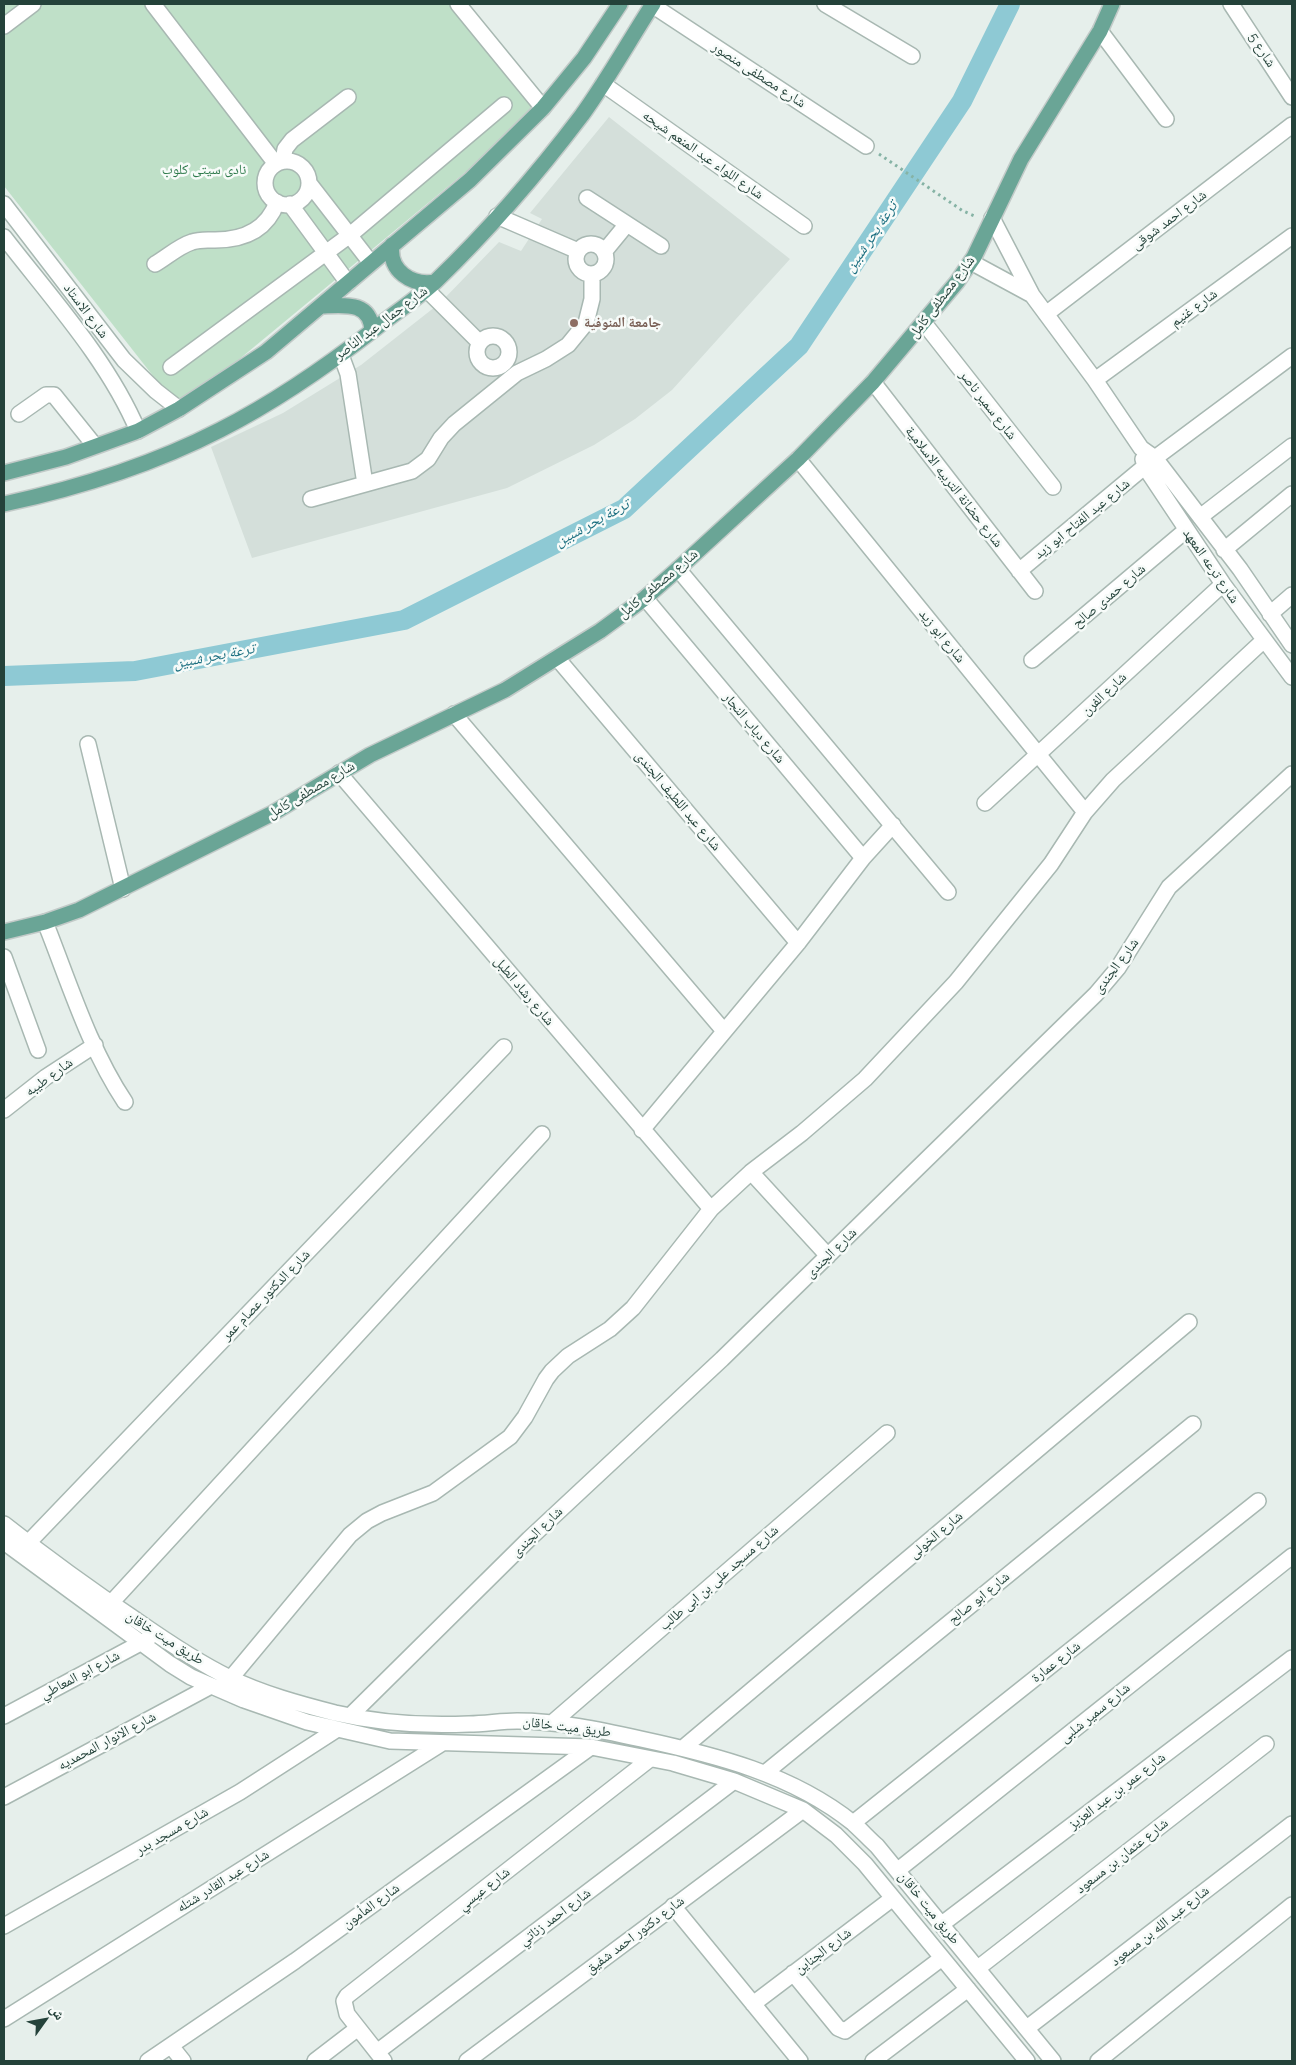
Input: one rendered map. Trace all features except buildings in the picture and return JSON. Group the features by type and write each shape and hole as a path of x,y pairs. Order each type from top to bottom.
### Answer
{"main road":[{"path":"4,473 66,457 138,430 179,409 266,352 470,180 543,108 584,58 620,4"},
{"name":"شارع جمال عبد الناصر","path":"4,504 83,484 149,462 183,447 220,430 264,405 341,355 431,285 524,188 582,115 652,4"},
{"name":"شارع مصطفى كامل","path":"4,932 45,922 79,910 273,814 370,755 505,690 600,631 646,598 798,459 873,382 958,282 970,262 1021,159 1100,30 1112,4"},
{"path":"392,245 391,253 399,271 406,278 431,285"},
{"path":"322,306 349,306 361,309 370,318 372,331"}],"street":[{"path":"4,26 33,4"},
{"path":"153,4 279,163"},
{"path":"458,4 543,108"},
{"name":"شارع مصطفى منصور","path":"652,4 866,146"},
{"path":"825,4 912,56"},
{"name":"شارع 5","path":"1232,4 1292,97"},
{"path":"1100,30 1166,119"},
{"name":"شارع اللواء عبد المنعم شيحه","path":"603,84 804,226"},
{"path":"348,96 292,140 285,149 279,163 267,174 266,187 272,199 284,203 326,253 348,283"},
{"path":"171,368 350,235 504,105"},
{"name":"شارع احمد شوقى","path":"1046,314 1292,125"},
{"path":"279,163 290,161 304,169 309,183 371,263"},
{"path":"155,264 192,241 226,239 258,230 267,223 284,203 303,197 309,183"},
{"path":"587,198 661,246"},
{"name":"شارع الاستاد","path":"4,204 124,360 156,391 179,409"},
{"path":"497,216 578,251"},
{"name":"شارع ترعه المعهد","path":"992,218 1032,295 1095,380 1141,448 1186,531 1292,677"},
{"path":"604,252 627,224"},
{"name":"شارع غنيم","path":"1095,380 1292,236"},
{"name":"شارع الاستاد","path":"4,237 108,373 127,405 138,430"},
{"path":"595,244 604,252 606,258 602,269 592,274 586,274 578,267 576,262 578,251 583,246 595,244"},
{"name":"شارع ترعه المعهد","path":"970,262 1032,295"},
{"path":"311,499 418,468 428,459 441,438 454,424 517,373 568,346 586,323 592,299 592,274"},
{"path":"431,285 480,342"},
{"name":"شارع سمير ناصر","path":"924,323 1053,487"},
{"path":"490,336 502,338 509,349 506,361 496,368 484,365 477,355 480,342 490,336"},
{"path":"341,355 348,374 365,484"},
{"name":"شارع عبد الفتاح ابو زيد","path":"1019,571 1150,463 1292,356"},
{"path":"506,361 517,373"},
{"name":"شارع حضانة التربيه الاسلامية","path":"873,382 1035,591"},
{"path":"19,414 46,395 54,395 95,446"},
{"path":"1200,517 1292,446"},
{"name":"شارع ابو زيد","path":"798,459 1085,812"},
{"name":"شارع ترعه المعهد","path":"1150,463 1200,517 1292,645"},
{"path":"1224,550 1292,494"},
{"name":"شارع حمدى صالح","path":"1032,660 1186,531"},
{"path":"678,569 948,892"},
{"name":"شارع الفرن","path":"986,803 1223,584"},
{"path":"1239,606 1254,591"},
{"path":"1270,614 1292,595"},
{"name":"شارع دياب النجار","path":"646,598 863,858"},
{"path":"231,1678 350,1535 367,1521 382,1513 433,1492 510,1437 525,1417 552,1371 568,1356 610,1329 633,1308 711,1208 751,1172 865,1079 956,982 1060,852 1085,812 1113,780 1264,640"},
{"name":"شارع عبد اللطيف الجندى","path":"557,658 798,943"},
{"path":"454,714 724,1031"},
{"path":"88,744 123,889"},
{"name":"شارع رشاد الطبل","path":"339,774 642,1130 711,1208"},
{"name":"شارع الجندى","path":"350,1716 529,1539 722,1359 1096,994 1118,968 1169,887 1292,774"},
{"path":"642,1130 798,943 863,858 893,825"},
{"path":"45,922 95,1045 107,1072 125,1102"},
{"path":"4,957 38,1050"},
{"name":"شارع طيبه","path":"4,1110 46,1077 95,1045"},
{"name":"شارع الدكتور عصام عمر","path":"28,1543 504,1048"},
{"path":"111,1603 542,1134"},
{"path":"751,1172 828,1256"},
{"name":"شارع الخولى","path":"683,1748 1189,1322"},
{"name":"شارع ابو صالح","path":"765,1773 1193,1424"},
{"name":"شارع مسجد على بن ابى طالب","path":"552,1723 887,1433"},
{"name":"شارع عمارة","path":"853,1823 1258,1501"},
{"name":"طريق ميت خاقان","path":"4,1524 157,1635 231,1678 287,1699 350,1716 425,1724 515,1721 552,1723 607,1731 683,1748 765,1773 812,1796 853,1823 898,1870 1054,2061"},
{"name":"طريق ميت خاقان","path":"4,1542 140,1644 170,1664 211,1686 276,1712 336,1730 390,1741 591,1748 673,1764 734,1781 803,1810 836,1834 851,1849 1027,2061"},
{"name":"شارع سمير شلبى","path":"898,1870 1292,1556"},
{"name":"شارع ابو المعاطي","path":"4,1716 157,1635"},
{"name":"شارع عمر بن عبد العزيز","path":"942,1924 1292,1658"},
{"name":"شارع الانوار المحمديه","path":"4,1797 211,1686"},
{"name":"شارع مسجد بدر","path":"4,1926 240,1792 336,1730"},
{"name":"شارع عبد القادر شتله","path":"4,2019 441,1744"},
{"name":"شارع عثمان بن مسعود","path":"978,1968 1266,1744"},
{"name":"شارع المأمون","path":"148,2061 295,1960 591,1748"},
{"name":"شارع عيسي","path":"358,2028 347,2014 344,2001 347,1996 650,1759"},
{"name":"شارع احمد زناتي","path":"380,2057 734,1781"},
{"name":"شارع دكتور احمد شفيق","path":"467,2061 803,1810"},
{"name":"شارع عبد الله بن مسعود","path":"1027,2028 1292,1824"},
{"name":"شارع الجناين","path":"753,2004 893,1898"},
{"path":"673,1906 800,2061"},
{"path":"1098,2061 1292,1906"},
{"path":"793,1973 838,2028 845,2031 942,1958"},
{"path":"873,2061 968,1989"},
{"path":"314,2061 358,2028 380,2057"},
{"path":"171,2046 183,2061"}],"path":[{"path":"866,146 963,211"}],"shaded area":[{"name":"جامعة المنوفية","path":"609,117 790,259 672,390 635,419 594,445 507,488 252,558 211,447 283,413 361,365 440,303 499,242 521,251 542,219 530,213"}],"green space":[{"name":"نادى سيتى كلوب","path":"4,4 458,4 543,108 179,409 4,186"}],"waterway":[{"name":"ترعة بحر شبين","path":"4,676 135,671 404,620 624,509 799,346 962,101 1010,4"}],"place":[{"name":"جامعة المنوفية","path":"574,323"}]}
